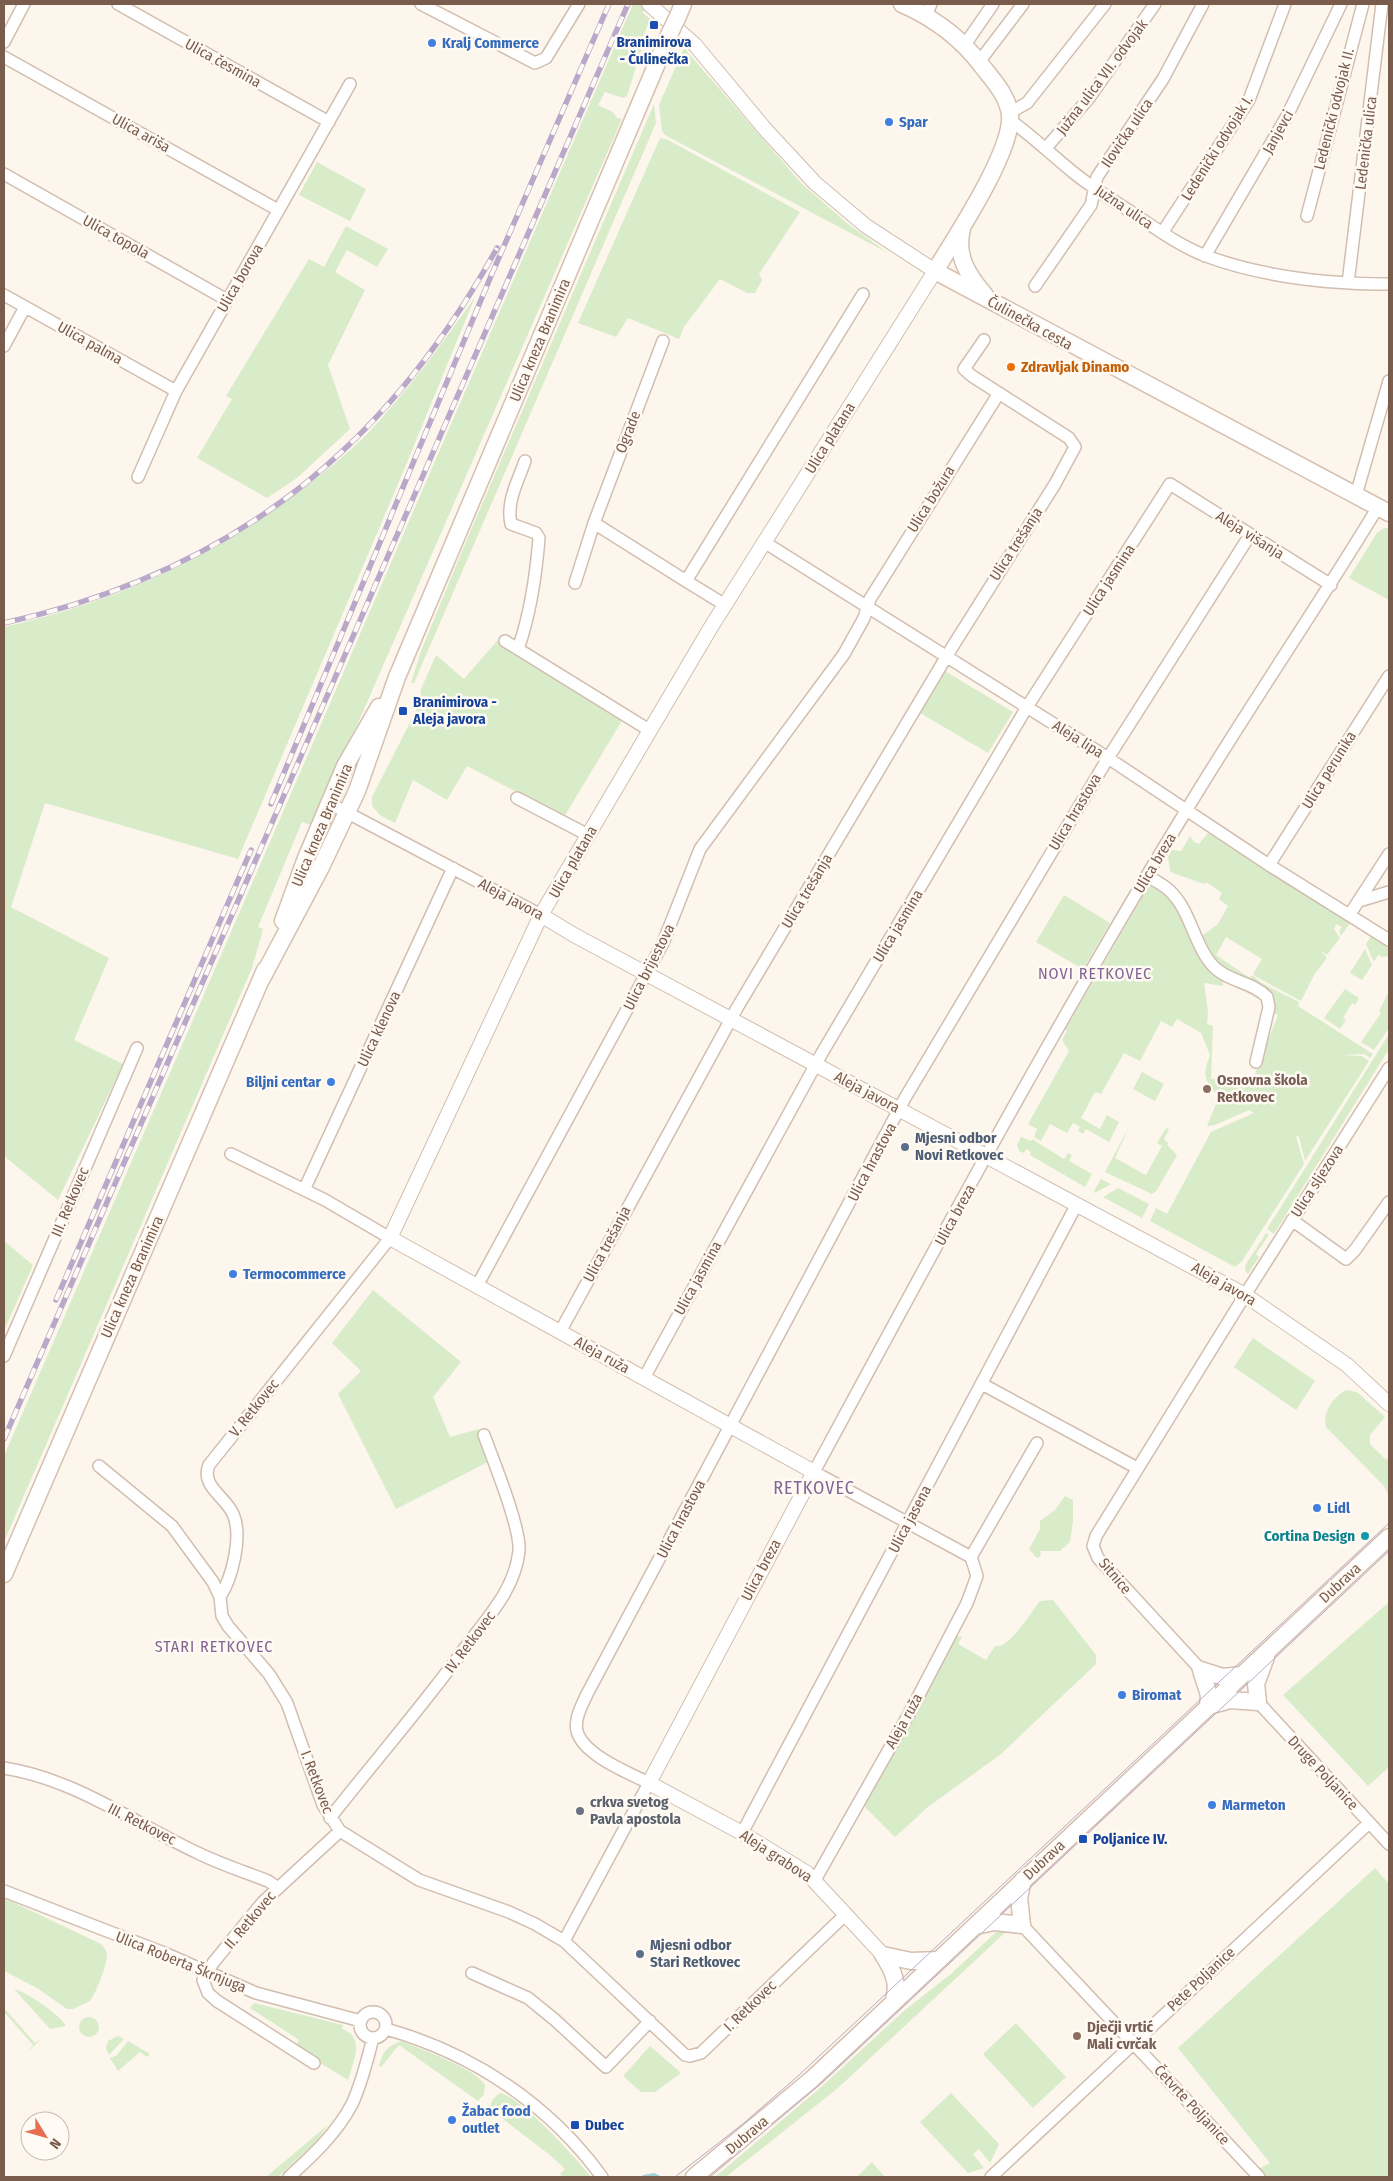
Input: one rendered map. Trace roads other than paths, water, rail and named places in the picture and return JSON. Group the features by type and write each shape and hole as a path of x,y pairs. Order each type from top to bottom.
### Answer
{"main road":[{"name":"Južna ulica","path":"902,4 928,10 964,46 979,62 1004,97 1010,116"},
{"name":"Ulica kneza Branimira","path":"261,980 321,867 365,772 396,677 681,10"},
{"path":"935,271 964,222 1000,154 1009,130 1010,116"},
{"path":"964,222 960,243 961,256 970,276 988,300"},
{"name":"Čulinečka cesta","path":"935,271 1384,510"},
{"name":"Ulica kneza Branimira","path":"4,1574 261,980 306,858 345,766 396,677"},
{"name":"Dubrava","path":"694,2177 812,2079 1389,1537"},
{"path":"1201,1670 1209,1695 1208,1707 1230,1700 1258,1702 1256,1693 1257,1675 1272,1646"},
{"path":"1201,1670 1223,1677 1242,1675"},
{"path":"975,1926 994,1922 1022,1924 1019,1898 1023,1880"},
{"path":"883,1955 911,1961 939,1960"},
{"path":"883,1955 894,1976 896,1991 893,2003"}],"street":[{"path":"4,42 24,4"},
{"name":"Ulica česmina","path":"118,4 328,122"},
{"path":"421,4 535,63 546,58 579,4"},
{"path":"648,4 695,45 765,129 815,183 866,226 935,271"},
{"path":"964,46 993,4"},
{"path":"979,62 1023,4"},
{"path":"1010,116 1027,103 1105,4"},
{"name":"Južna ulica VII. odvojak","path":"1046,148 1089,98 1155,4"},
{"name":"Ilovička ulica","path":"1034,286 1091,205 1097,177 1163,78 1204,4"},
{"name":"Ledenički odvojak I.","path":"1162,233 1249,100 1285,4"},
{"name":"Janjevci","path":"1206,256 1287,116 1341,4"},
{"name":"Ledenički odvojak II.","path":"1307,216 1344,69 1363,4"},
{"name":"Ledenička ulica","path":"1348,283 1382,4"},
{"name":"Ulica ariša","path":"4,56 278,210"},
{"name":"Ulica borova","path":"138,477 176,391 350,84"},
{"name":"Južna ulica","path":"1010,116 1076,174 1094,187 1162,233 1206,256 1276,274 1348,283 1389,284"},
{"name":"Ulica topola","path":"4,174 227,300"},
{"name":"Ulica platana","path":"390,1238 541,915 649,730 725,605 935,271"},
{"path":"686,582 863,294"},
{"name":"Ulica palma","path":"4,296 176,391"},
{"path":"4,346 25,307"},
{"path":"984,340 964,369 998,393"},
{"name":"Ograde","path":"575,583 594,523 663,341"},
{"path":"1356,495 1389,381"},
{"name":"Ulica trešanja","path":"560,1332 731,1019 947,656 1069,460 1075,447 1069,438 998,393"},
{"name":"Ulica božura","path":"867,608 907,537 998,393"},
{"path":"518,649 528,620 539,538 536,533 511,524 509,516 509,505 526,461"},
{"name":"Aleja višanja","path":"1170,484 1331,585"},
{"name":"Ulica jasmina","path":"644,1378 816,1064 1028,707 1170,484"},
{"name":"Ulica breza","path":"564,1941 814,1472 987,1155 1186,810 1331,585 1384,510"},
{"path":"594,523 725,605"},
{"name":"Ulica hrastova","path":"649,1783 603,1759 584,1744 577,1731 578,1716 587,1694 900,1109 1108,758 1250,535"},
{"name":"Aleja lipa","path":"764,542 1028,707 1269,865 1389,940"},
{"name":"Ulica brijestova","path":"477,1286 670,928 700,849 844,654 867,608"},
{"path":"506,641 649,730"},
{"name":"Ulica perunika","path":"1269,865 1389,676"},
{"path":"517,798 588,835"},
{"name":"Aleja javora","path":"329,803 541,915 646,974 987,1155 1245,1295 1346,1365 1389,1404"},
{"path":"1350,914 1389,854"},
{"name":"Ulica klenova","path":"304,1190 453,868"},
{"path":"1148,876 1169,890 1178,900 1207,959 1215,968 1267,997 1269,1006 1256,1062"},
{"path":"1359,901 1389,892"},
{"name":"III. Retkovec","path":"4,1356 137,1048"},
{"name":"Ulica sljezova","path":"1245,1295 1389,1068"},
{"name":"Aleja ruža","path":"231,1154 304,1190 907,1524 971,1557 977,1576 967,1602 909,1714 815,1880"},
{"path":"1292,1220 1346,1259 1355,1250 1389,1202"},
{"name":"Ulica jasena","path":"742,1833 1077,1204"},
{"name":"V. Retkovec","path":"220,1597 231,1574 237,1534 233,1512 208,1481 206,1474 209,1465 390,1238"},
{"name":"Sitnice","path":"1201,1670 1098,1558 1094,1546 1096,1536 1245,1295"},
{"path":"982,1384 1137,1468"},
{"name":"IV. Retkovec","path":"330,1818 440,1683 494,1611 515,1570 519,1550 518,1532 484,1435"},
{"path":"971,1557 1037,1442"},
{"name":"I. Retkovec","path":"99,1466 172,1526 213,1582 220,1597 222,1616 228,1626 269,1674 287,1703 323,1805 340,1831 419,1880 515,1915 564,1941 686,2054 690,2056 701,2053 846,1914"},
{"name":"Druge Poljanice","path":"1258,1702 1389,1844"},
{"name":"III. Retkovec","path":"4,1768 41,1775 70,1787 198,1853 268,1881 277,1887"},
{"name":"Aleja grabova","path":"649,1783 742,1833 815,1880 883,1955"},
{"name":"Pete Poljanice","path":"991,2177 1369,1823"},
{"name":"II. Retkovec","path":"207,1972 277,1887 340,1831"},
{"name":"Ulica Roberta Škrnjuga","path":"4,1891 256,1993 361,2021"},
{"name":"Četvrte Poljanice","path":"1022,1924 1259,2177"},
{"path":"207,1972 203,1980 204,1986 217,2001 314,2063"},
{"path":"472,1973 528,1998 606,2067 650,2021"},
{"path":"376,2012 385,2020 386,2029 381,2036 373,2038 362,2032 361,2021 369,2013 376,2012"},
{"path":"386,2029 443,2049 496,2077 562,2130 602,2177"},
{"path":"289,2177 325,2142 344,2116 358,2088 373,2038"}],"waterway":[{"path":"644,2177 654,2175 658,2177"}],"tram line":[{"path":"675,2177 744,2123 798,2076 1389,1523"},
{"path":"710,2177 823,2082 1389,1551"}],"railway":[{"path":"271,804 491,276 609,4"},
{"path":"4,1439 628,4"},
{"path":"4,623 86,601 161,572 230,536 294,492 352,442 405,385 453,320 497,248"},
{"path":"56,1300 251,850"}],"place":[{"name":"Branimirova - Čulinečka","path":"654,25"},
{"name":"Kralj Commerce","path":"432,43"},
{"name":"Spar","path":"889,122"},
{"name":"Zdravljak Dinamo","path":"1011,367"},
{"name":"Branimirova - Aleja javora","path":"403,711"},
{"name":"Biljni centar","path":"331,1082"},
{"name":"Osnovna škola Retkovec","path":"1207,1089"},
{"name":"Mjesni odbor Novi Retkovec","path":"905,1147"},
{"name":"Termocommerce","path":"233,1274"},
{"name":"Lidl","path":"1317,1508"},
{"name":"Cortina Design","path":"1365,1536"},
{"name":"Biromat","path":"1122,1695"},
{"name":"Marmeton","path":"1212,1805"},
{"name":"crkva svetog Pavla apostola","path":"580,1811"},
{"name":"Poljanice IV.","path":"1083,1839"},
{"name":"Mjesni odbor Stari Retkovec","path":"640,1954"},
{"name":"Dječji vrtić Mali cvrčak","path":"1077,2036"},
{"name":"Žabac food outlet","path":"452,2120"},
{"name":"Dubec","path":"575,2125"}],"district":[{"name":"NOVI RETKOVEC","path":"1095,973"},
{"name":"RETKOVEC","path":"814,1488"},
{"name":"STARI RETKOVEC","path":"214,1646"}]}
